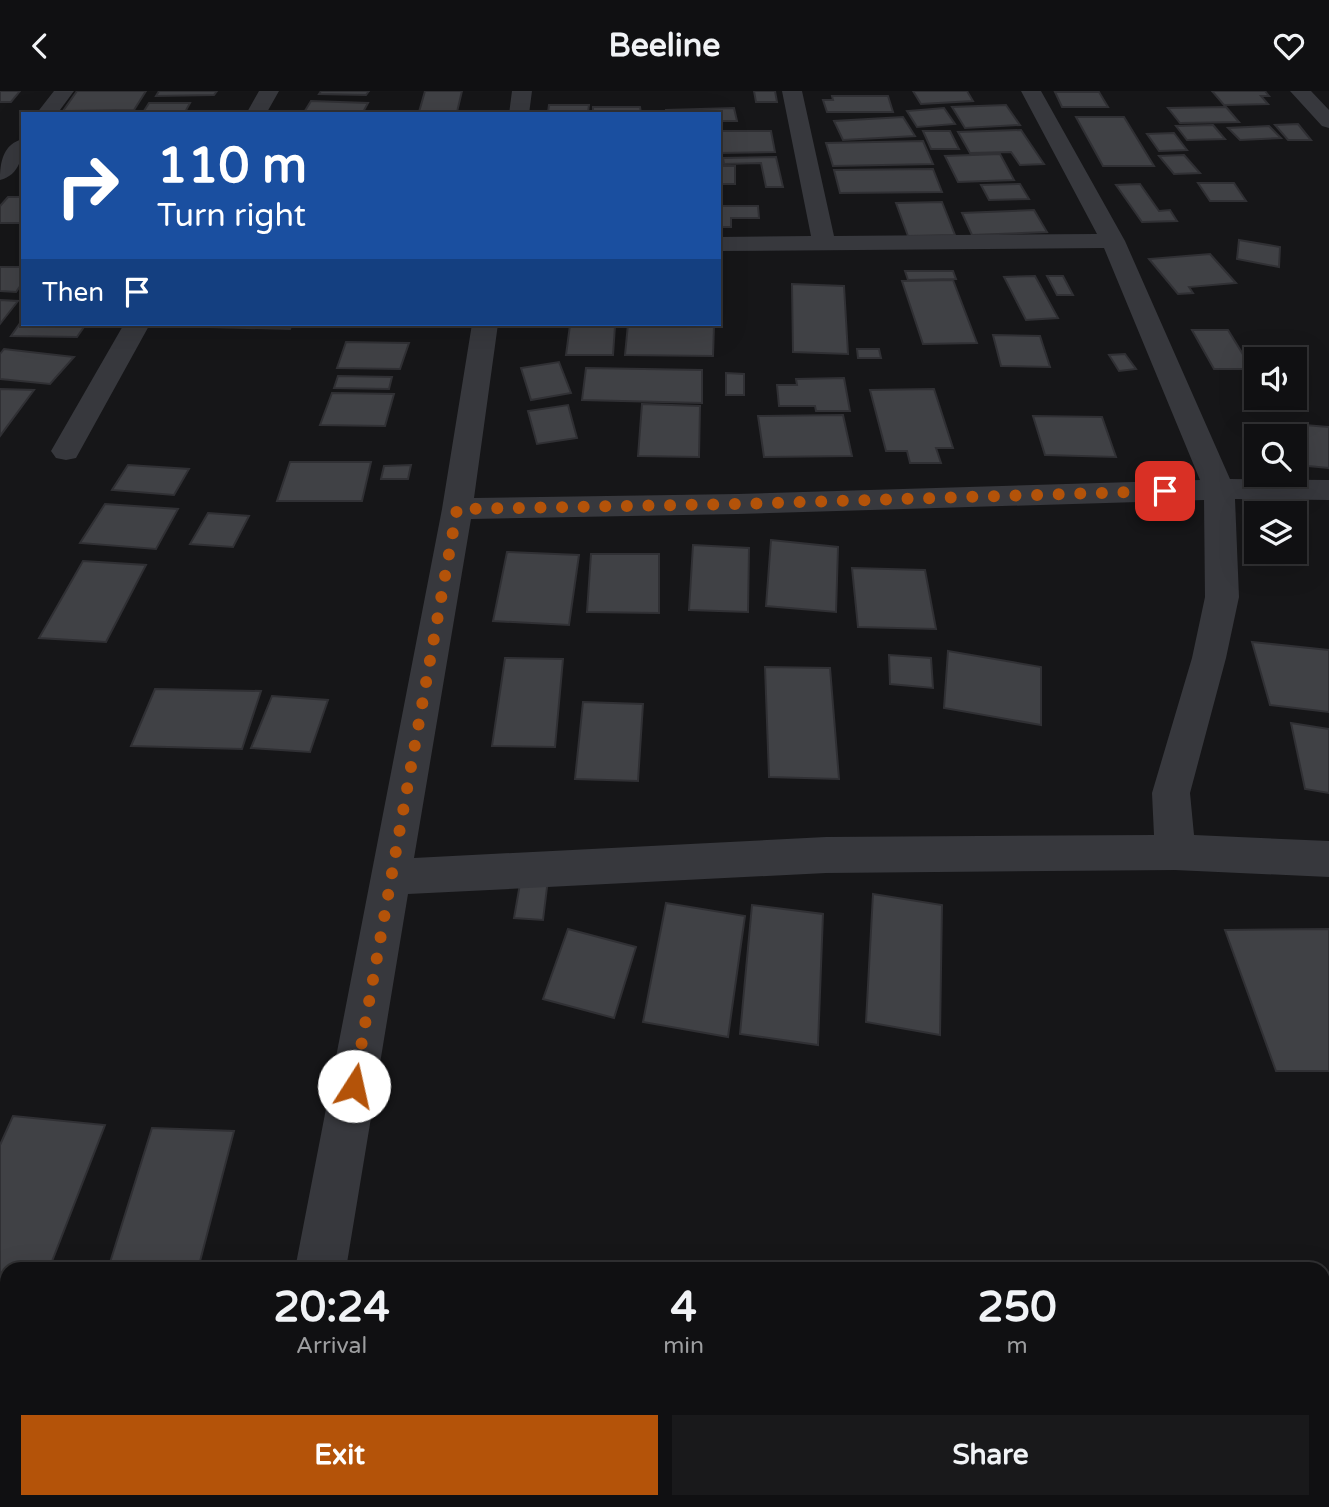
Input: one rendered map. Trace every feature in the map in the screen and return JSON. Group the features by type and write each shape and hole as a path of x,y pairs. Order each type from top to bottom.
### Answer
{"street":[{"path":"48,112 64,91"},
{"path":"257,112 269,91"},
{"path":"519,112 522,91"},
{"path":"792,91 824,244"},
{"path":"1031,91 1113,241 1219,489 1222,597 1209,658 1171,793 1175,852"},
{"path":"1300,91 1329,122"},
{"path":"0,173 21,147"},
{"path":"721,244 1113,241"},
{"path":"66,451 136,326"},
{"path":"321,1262 393,877 457,509 485,326"},
{"path":"457,509 738,504 1219,489 1329,490"},
{"path":"393,877 826,855 1175,852 1329,859"}],"building":[{"path":"0,91 20,91 11,102 0,102"},
{"path":"77,91 146,91 134,110 63,111"},
{"path":"159,91 217,91 214,95 156,96"},
{"path":"321,91 369,91 366,95 319,94"},
{"path":"425,91 462,91 457,112 419,112"},
{"path":"754,91 775,91 777,102 756,102"},
{"path":"913,91 967,91 973,101 921,104"},
{"path":"1212,91 1265,91 1269,96 1261,96 1268,104 1224,105"},
{"path":"1055,92 1099,92 1108,107 1062,107"},
{"path":"832,96 888,96 893,112 827,112 823,100 833,100"},
{"path":"311,101 368,103 363,112 304,112"},
{"path":"149,103 190,103 185,112 143,112"},
{"path":"549,105 589,105 588,112 548,112"},
{"path":"1006,105 1020,125 965,128 952,107"},
{"path":"593,107 640,107 641,112 593,112"},
{"path":"1226,107 1239,122 1180,123 1168,108"},
{"path":"734,108 737,121 721,121 721,112 666,110"},
{"path":"944,108 955,124 917,127 907,111"},
{"path":"903,117 915,136 843,140 834,121"},
{"path":"1076,117 1124,117 1154,166 1103,166"},
{"path":"1298,124 1311,140 1288,140 1275,125"},
{"path":"1213,125 1225,139 1187,140 1176,126"},
{"path":"1269,126 1281,138 1240,140 1228,128"},
{"path":"1021,130 1044,164 1020,165 1011,152 970,153 958,132"},
{"path":"721,131 771,131 775,152 721,153"},
{"path":"923,131 950,131 959,149 931,149"},
{"path":"1174,133 1187,150 1159,151 1147,134"},
{"path":"923,141 933,164 833,166 826,143"},
{"path":"1000,154 1014,180 958,182 945,156"},
{"path":"1184,155 1200,173 1174,174 1159,156"},
{"path":"776,157 783,187 766,187 761,163 724,164 723,158"},
{"path":"721,166 735,166 735,184 721,184"},
{"path":"933,169 942,192 840,193 834,170"},
{"path":"1198,183 1234,183 1246,201 1210,201"},
{"path":"1020,184 1029,199 989,200 981,185"},
{"path":"1140,184 1159,211 1170,210 1177,221 1142,222 1116,185"},
{"path":"8,197 21,197 21,223 0,223 0,206"},
{"path":"942,202 955,235 908,236 896,203"},
{"path":"721,206 758,206 759,218 731,218 731,227 721,227"},
{"path":"1034,210 1047,232 972,235 962,213"},
{"path":"1239,240 1280,247 1279,267 1237,259"},
{"path":"1210,254 1236,283 1189,287 1193,293 1178,294 1149,259"},
{"path":"0,267 21,267 21,285 16,292 0,291"},
{"path":"905,271 953,271 956,279 908,280"},
{"path":"1035,276 1058,318 1026,320 1004,277"},
{"path":"1047,276 1063,276 1073,295 1057,295"},
{"path":"953,280 977,343 923,344 902,281"},
{"path":"792,284 844,286 848,354 793,352"},
{"path":"0,300 18,301 0,324"},
{"path":"21,322 21,326 85,326 77,337 11,336"},
{"path":"211,326 291,326 290,329"},
{"path":"570,326 615,326 613,355 566,355"},
{"path":"628,326 714,326 713,356 625,355"},
{"path":"1192,330 1228,330 1244,356 1244,369 1214,369"},
{"path":"993,335 1040,336 1050,367 1001,366"},
{"path":"346,342 409,343 400,369 337,368"},
{"path":"4,349 74,357 50,384 0,379 0,354"},
{"path":"857,349 879,349 881,358 858,358"},
{"path":"1125,354 1136,369 1119,371 1109,355"},
{"path":"559,362 571,393 531,400 521,368"},
{"path":"586,368 702,370 702,403 582,400"},
{"path":"726,373 744,374 744,395 726,395"},
{"path":"338,376 392,377 389,389 334,388"},
{"path":"844,378 850,411 816,411 815,406 779,406 777,385 797,385 796,379"},
{"path":"0,389 34,390 0,436"},
{"path":"934,389 953,448 936,448 941,463 910,463 907,451 886,451 870,390"},
{"path":"332,393 394,394 385,426 320,425"},
{"path":"642,404 700,406 699,457 638,456"},
{"path":"568,405 577,438 537,444 528,411"},
{"path":"843,415 852,456 764,457 758,416"},
{"path":"1033,416 1102,417 1116,457 1045,455"},
{"path":"1307,425 1329,427 1329,468 1308,466"},
{"path":"290,462 371,462 362,501 277,501"},
{"path":"128,465 189,469 174,495 112,490"},
{"path":"411,465 408,479 381,479 384,466"},
{"path":"105,504 178,509 156,549 80,543"},
{"path":"208,513 249,516 233,547 190,544"},
{"path":"771,540 838,547 836,612 766,606"},
{"path":"693,545 749,548 748,612 689,610"},
{"path":"507,552 579,555 569,625 493,621"},
{"path":"591,554 659,554 659,613 587,612"},
{"path":"83,561 146,565 106,642 39,638"},
{"path":"852,568 925,570 936,629 858,627"},
{"path":"1252,642 1329,650 1329,712 1270,705"},
{"path":"948,651 1041,667 1041,725 944,708"},
{"path":"889,655 931,658 933,688 890,684"},
{"path":"505,658 563,659 555,747 492,746"},
{"path":"765,667 830,668 839,779 769,777"},
{"path":"155,689 261,691 242,749 131,746"},
{"path":"272,696 328,700 310,752 251,748"},
{"path":"583,702 643,704 638,781 575,779"},
{"path":"1291,723 1329,729 1329,793 1305,789"},
{"path":"521,878 548,879 543,920 514,918"},
{"path":"873,894 942,905 940,1035 866,1022"},
{"path":"666,903 745,916 728,1037 643,1022"},
{"path":"752,905 823,914 818,1045 740,1034"},
{"path":"568,929 636,947 614,1018 543,999"},
{"path":"1329,929 1329,1071 1276,1071 1225,930"},
{"path":"13,1116 105,1125 52,1262 0,1262 0,1145"},
{"path":"152,1128 234,1131 200,1262 110,1262"}],"route":[{"path":"354,1086 457,509 738,504 1165,491"}]}
